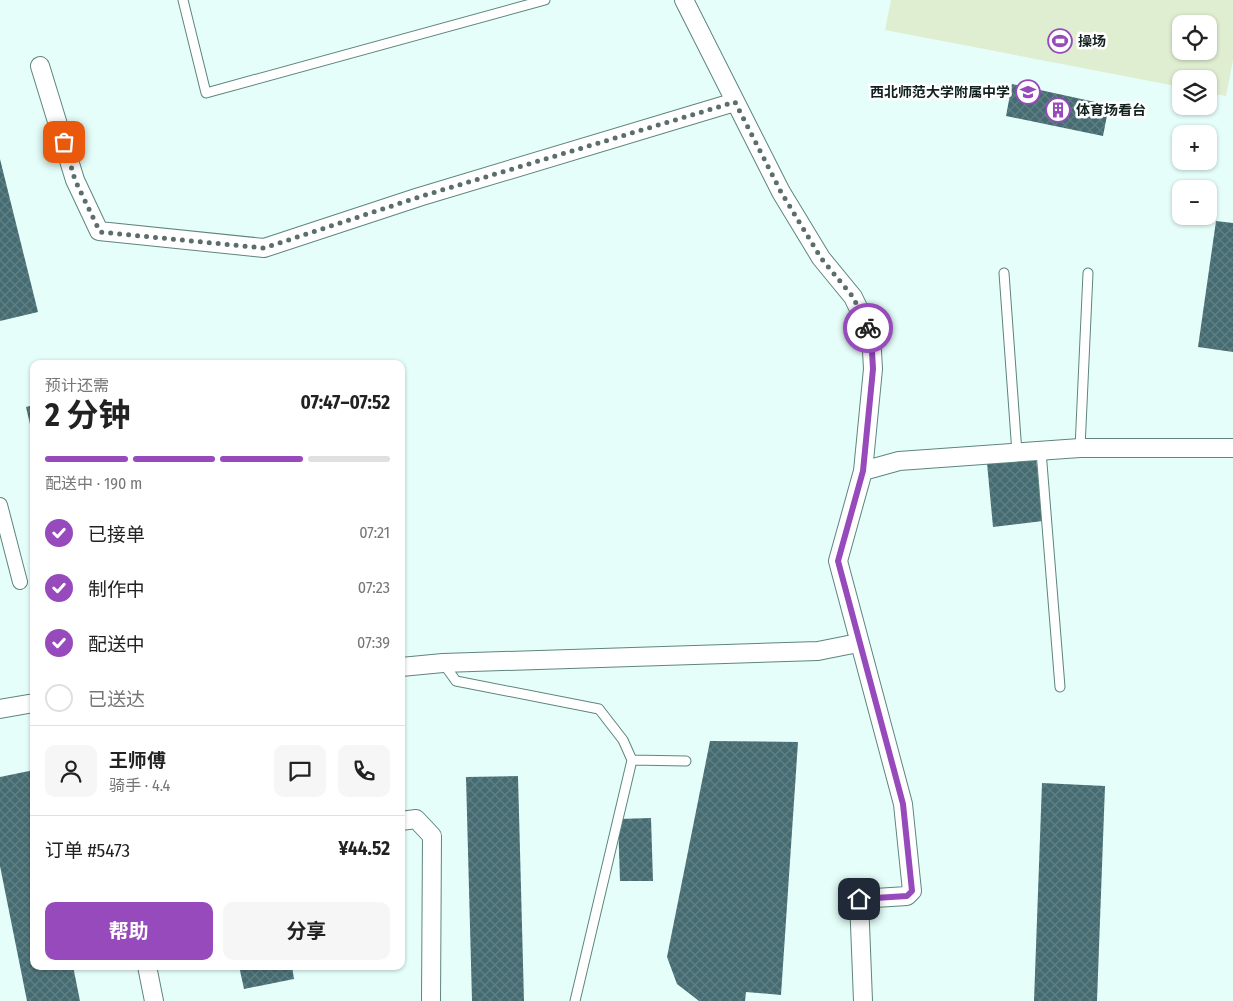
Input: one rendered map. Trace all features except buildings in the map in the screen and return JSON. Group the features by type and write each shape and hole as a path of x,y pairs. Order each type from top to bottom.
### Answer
{"street":[{"path":"684,0 781,192 821,258 853,297 871,334 873,369 863,471 838,561 858,642 903,804 912,891 907,896 859,899 864,1001"},
{"path":"40,66 75,180 100,232 264,248 419,197 735,102"},
{"path":"863,471 899,461 1080,448 1233,448"},
{"path":"0,505 20,582"},
{"path":"405,667 443,662 818,651 858,642"},
{"path":"0,709 30,704"},
{"path":"405,820 416,819 432,836 431,1001"},
{"path":"148,970 154,1001"}],"lane":[{"path":"183,0 206,93 545,0"},
{"path":"1004,273 1017,452"},
{"path":"1080,448 1088,273"},
{"path":"1041,451 1060,687"},
{"path":"443,662 456,681 598,709 623,740 632,760 575,1001"},
{"path":"632,760 686,760"}],"green space":[{"name":"操场","path":"891,0 1233,0 1233,60 1226,96 1217,94 1217,70 1172,70 1172,85 885,30"}],"way so far":[{"path":"64,142 75,180 100,232 264,248 419,197 735,102 781,192 821,258 853,297 868,328"}],"place":[{"name":"操场","path":"1060,41"},
{"name":"西北师范大学附属中学","path":"1028,92"},
{"name":"体育场看台","path":"1058,110"}],"route":[{"path":"859,899 907,896 912,891 903,804 858,642 838,561 863,471 873,369 871,334 868,328"}]}
